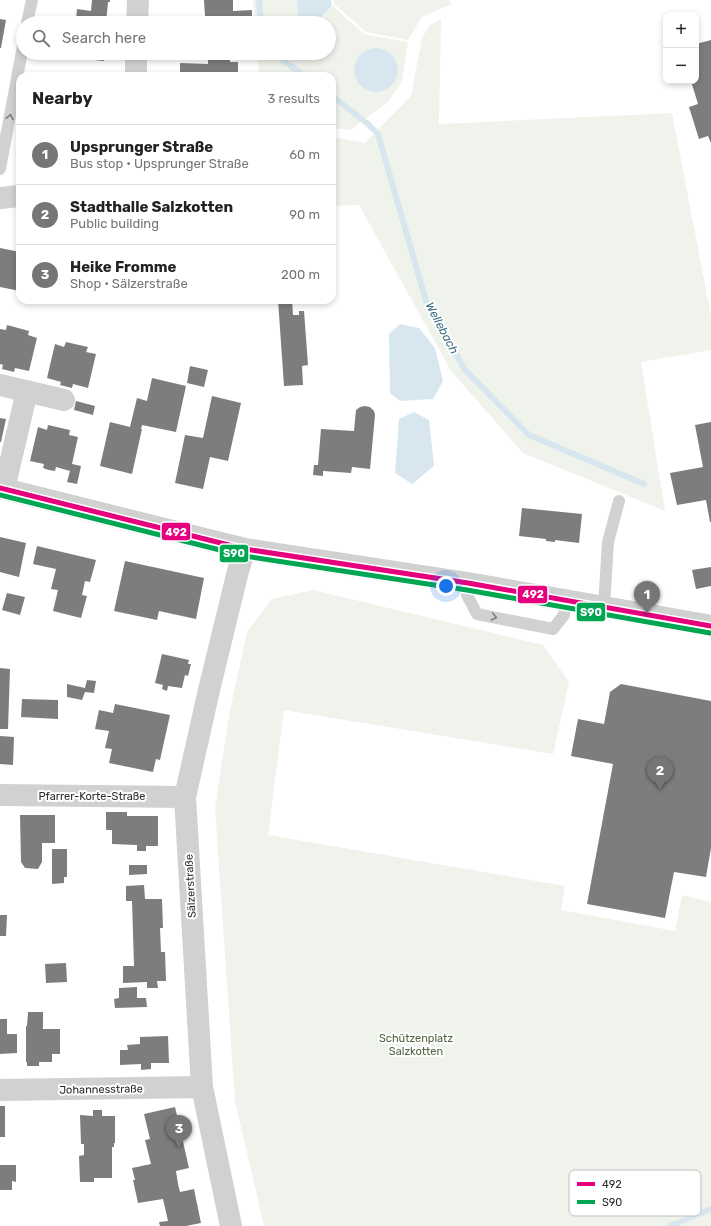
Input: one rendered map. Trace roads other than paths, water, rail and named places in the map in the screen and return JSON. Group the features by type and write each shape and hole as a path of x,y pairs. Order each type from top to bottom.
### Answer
{"street":[{"path":"137,16 138,0"},
{"path":"136,60 136,72"},
{"path":"0,198 16,196"},
{"path":"0,384 64,400"},
{"path":"27,391 2,489 244,549 567,599 711,626"},
{"name":"Sälzerstraße","path":"231,1226 202,1087 185,797 211,682 244,549"},
{"name":"Pfarrer-Korte-Straße","path":"0,795 185,797"},
{"name":"Johannesstraße","path":"0,1090 202,1087"}],"lane":[{"path":"29,16 32,0"},
{"path":"18,72 20,60"},
{"path":"0,169 16,83"},
{"path":"604,606 608,542 619,501"},
{"path":"468,583 467,595 477,614 553,629 564,615 567,599"}],"waterway":[{"name":"Wellebach","path":"259,0 261,16"},
{"name":"Wellebach","path":"282,60 299,72"},
{"name":"Wellebach","path":"336,99 368,124 378,134 426,301 465,370 529,435 644,484"},
{"path":"701,1213 711,1209"},
{"path":"670,1226 694,1216"}],"place":[{"name":"Upsprunger Straße","path":"647,614"},
{"name":"Stadthalle Salzkotten","path":"660,790"},
{"name":"Heike Fromme","path":"179,1148"}],"park label":[{"name":"Schützenplatz Salzkotten","path":"416,1044"}]}
